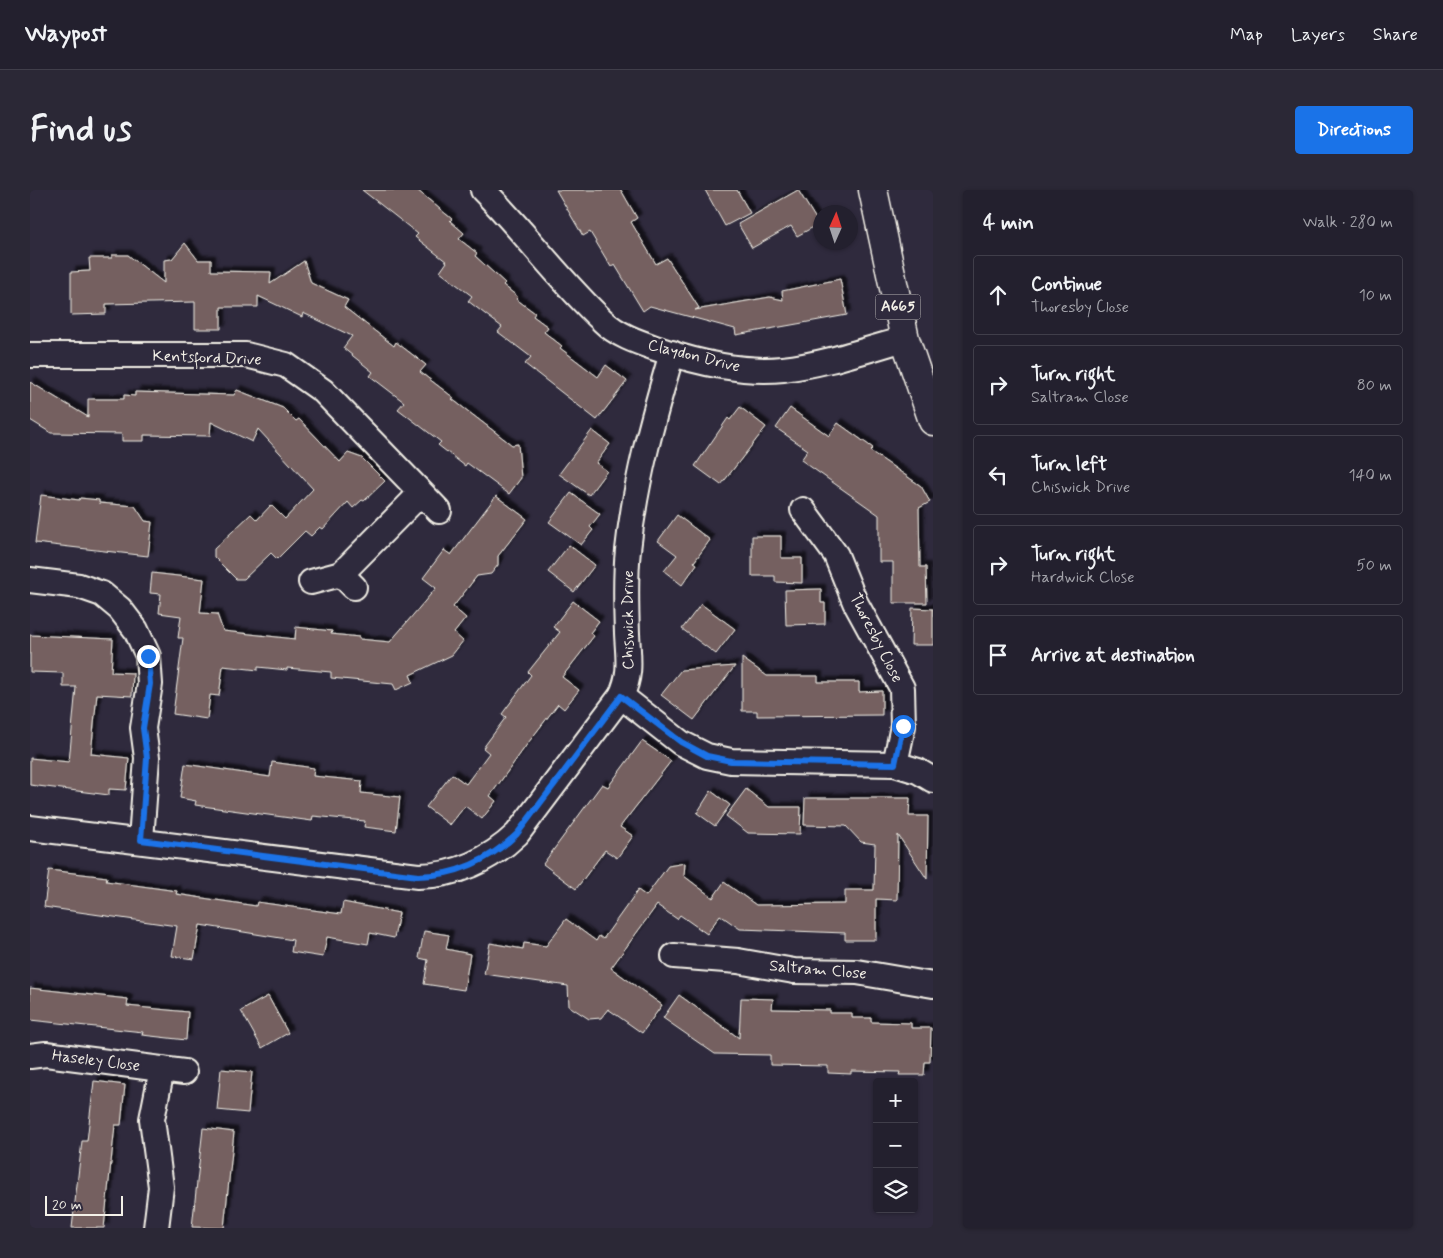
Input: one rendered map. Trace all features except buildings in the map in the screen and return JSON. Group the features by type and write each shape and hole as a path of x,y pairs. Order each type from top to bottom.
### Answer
{"main road":[{"name":"A665","path":"873,190 905,339 933,421"}],"street":[{"name":"Claydon Drive","path":"482,190 604,322 634,340 672,353 732,367 757,370 782,369 815,364 905,339"},
{"name":"Chiswick Drive","path":"30,828 141,840 418,876 439,876 455,872 505,845 517,834 621,696 628,683 630,669 627,632 628,552 637,484 653,418 672,353"},
{"name":"Kentsford Drive","path":"30,355 246,355 286,365 323,391 420,494 439,511"},
{"path":"311,582 348,581 420,494"},
{"name":"Thoresby Close","path":"803,510 837,538 836,555 856,602 902,688 903,726 895,764"},
{"path":"30,580 61,593 79,586 102,594 120,609 136,630 148,656 150,684 143,728 147,758 141,840"},
{"path":"621,696 681,742 707,756 731,761 895,764 918,771 933,780"},
{"name":"Saltram Close","path":"674,956 738,961 788,970 857,972 933,985"},
{"name":"Haseley Close","path":"30,1056 46,1054 173,1070 152,1119 162,1187 150,1224"}],"route":[{"path":"148,656 150,684 143,728 147,758 141,840 418,876 439,876 455,872 474,864 505,845 517,834 621,696 681,742 707,756 731,761 895,764 903,726"}]}
